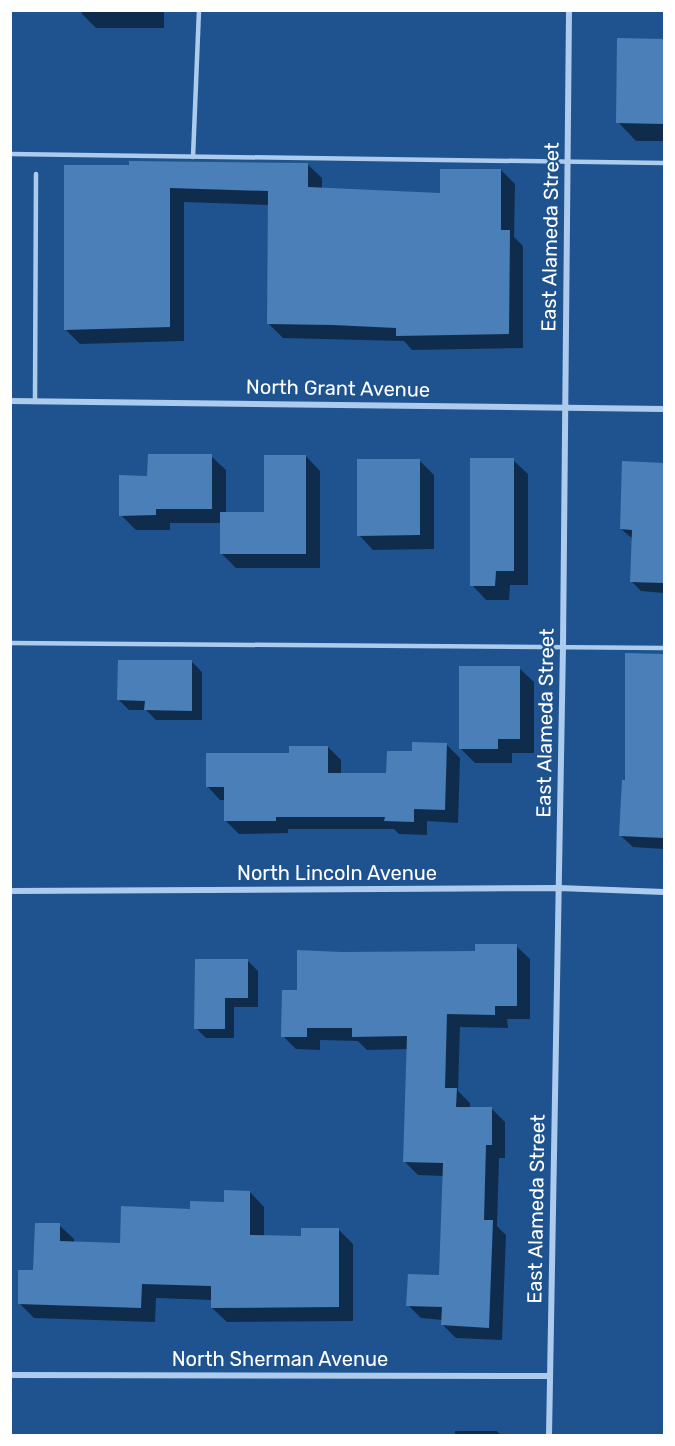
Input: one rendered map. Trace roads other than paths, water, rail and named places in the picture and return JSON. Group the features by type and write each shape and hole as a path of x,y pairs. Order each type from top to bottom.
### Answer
{"street":[{"name":"East Alameda Street","path":"549,1436 563,646 569,10"},
{"name":"North Grant Avenue","path":"10,401 664,409"},
{"name":"North Lincoln Avenue","path":"10,891 559,888 664,892"},
{"name":"North Sherman Avenue","path":"10,1376 549,1376"}],"lane":[{"path":"193,157 199,10"},
{"path":"10,154 664,163"},
{"path":"35,401 36,174"},
{"path":"10,644 664,648"}]}
